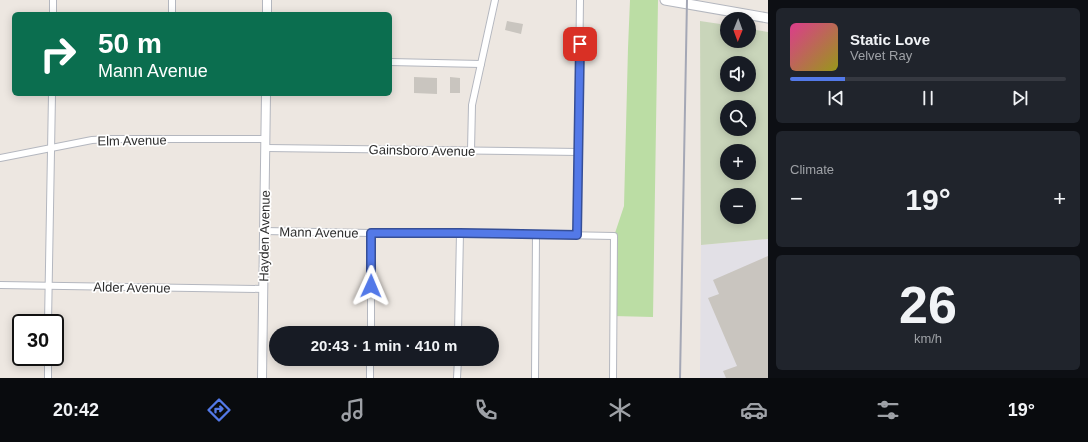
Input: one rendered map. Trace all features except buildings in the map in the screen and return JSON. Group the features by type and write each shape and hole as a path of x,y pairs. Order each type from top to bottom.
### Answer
{"main road":[{"path":"665,0 768,18"}],"street":[{"path":"53,0 53,12"},
{"path":"172,0 172,12"},
{"path":"267,0 267,12"},
{"path":"471,150 472,105 495,0"},
{"path":"577,235 580,0"},
{"path":"392,62 482,64"},
{"path":"48,314 52,96"},
{"name":"Hayden Avenue","path":"262,378 266,96"},
{"name":"Elm Avenue","path":"0,158 92,140 266,139"},
{"name":"Gainsboro Avenue","path":"266,148 578,152"},
{"name":"Mann Avenue","path":"264,231 614,236 613,378"},
{"path":"370,326 371,233"},
{"path":"458,326 460,233"},
{"path":"535,378 536,234"},
{"name":"Alder Avenue","path":"0,285 263,289"},
{"path":"48,366 48,378"},
{"path":"370,366 370,378"},
{"path":"457,378 458,366"}],"shaded area":[{"path":"768,239 768,378 700,378 701,245"}],"green space":[{"path":"630,0 658,0 653,317 613,316 614,236 624,206"},
{"path":"700,21 720,24 720,48 756,48 756,30 768,32 768,239 701,245"}],"railway":[{"path":"680,378 687,0"}],"route":[{"path":"371,286 371,233 577,235 580,44"}]}
